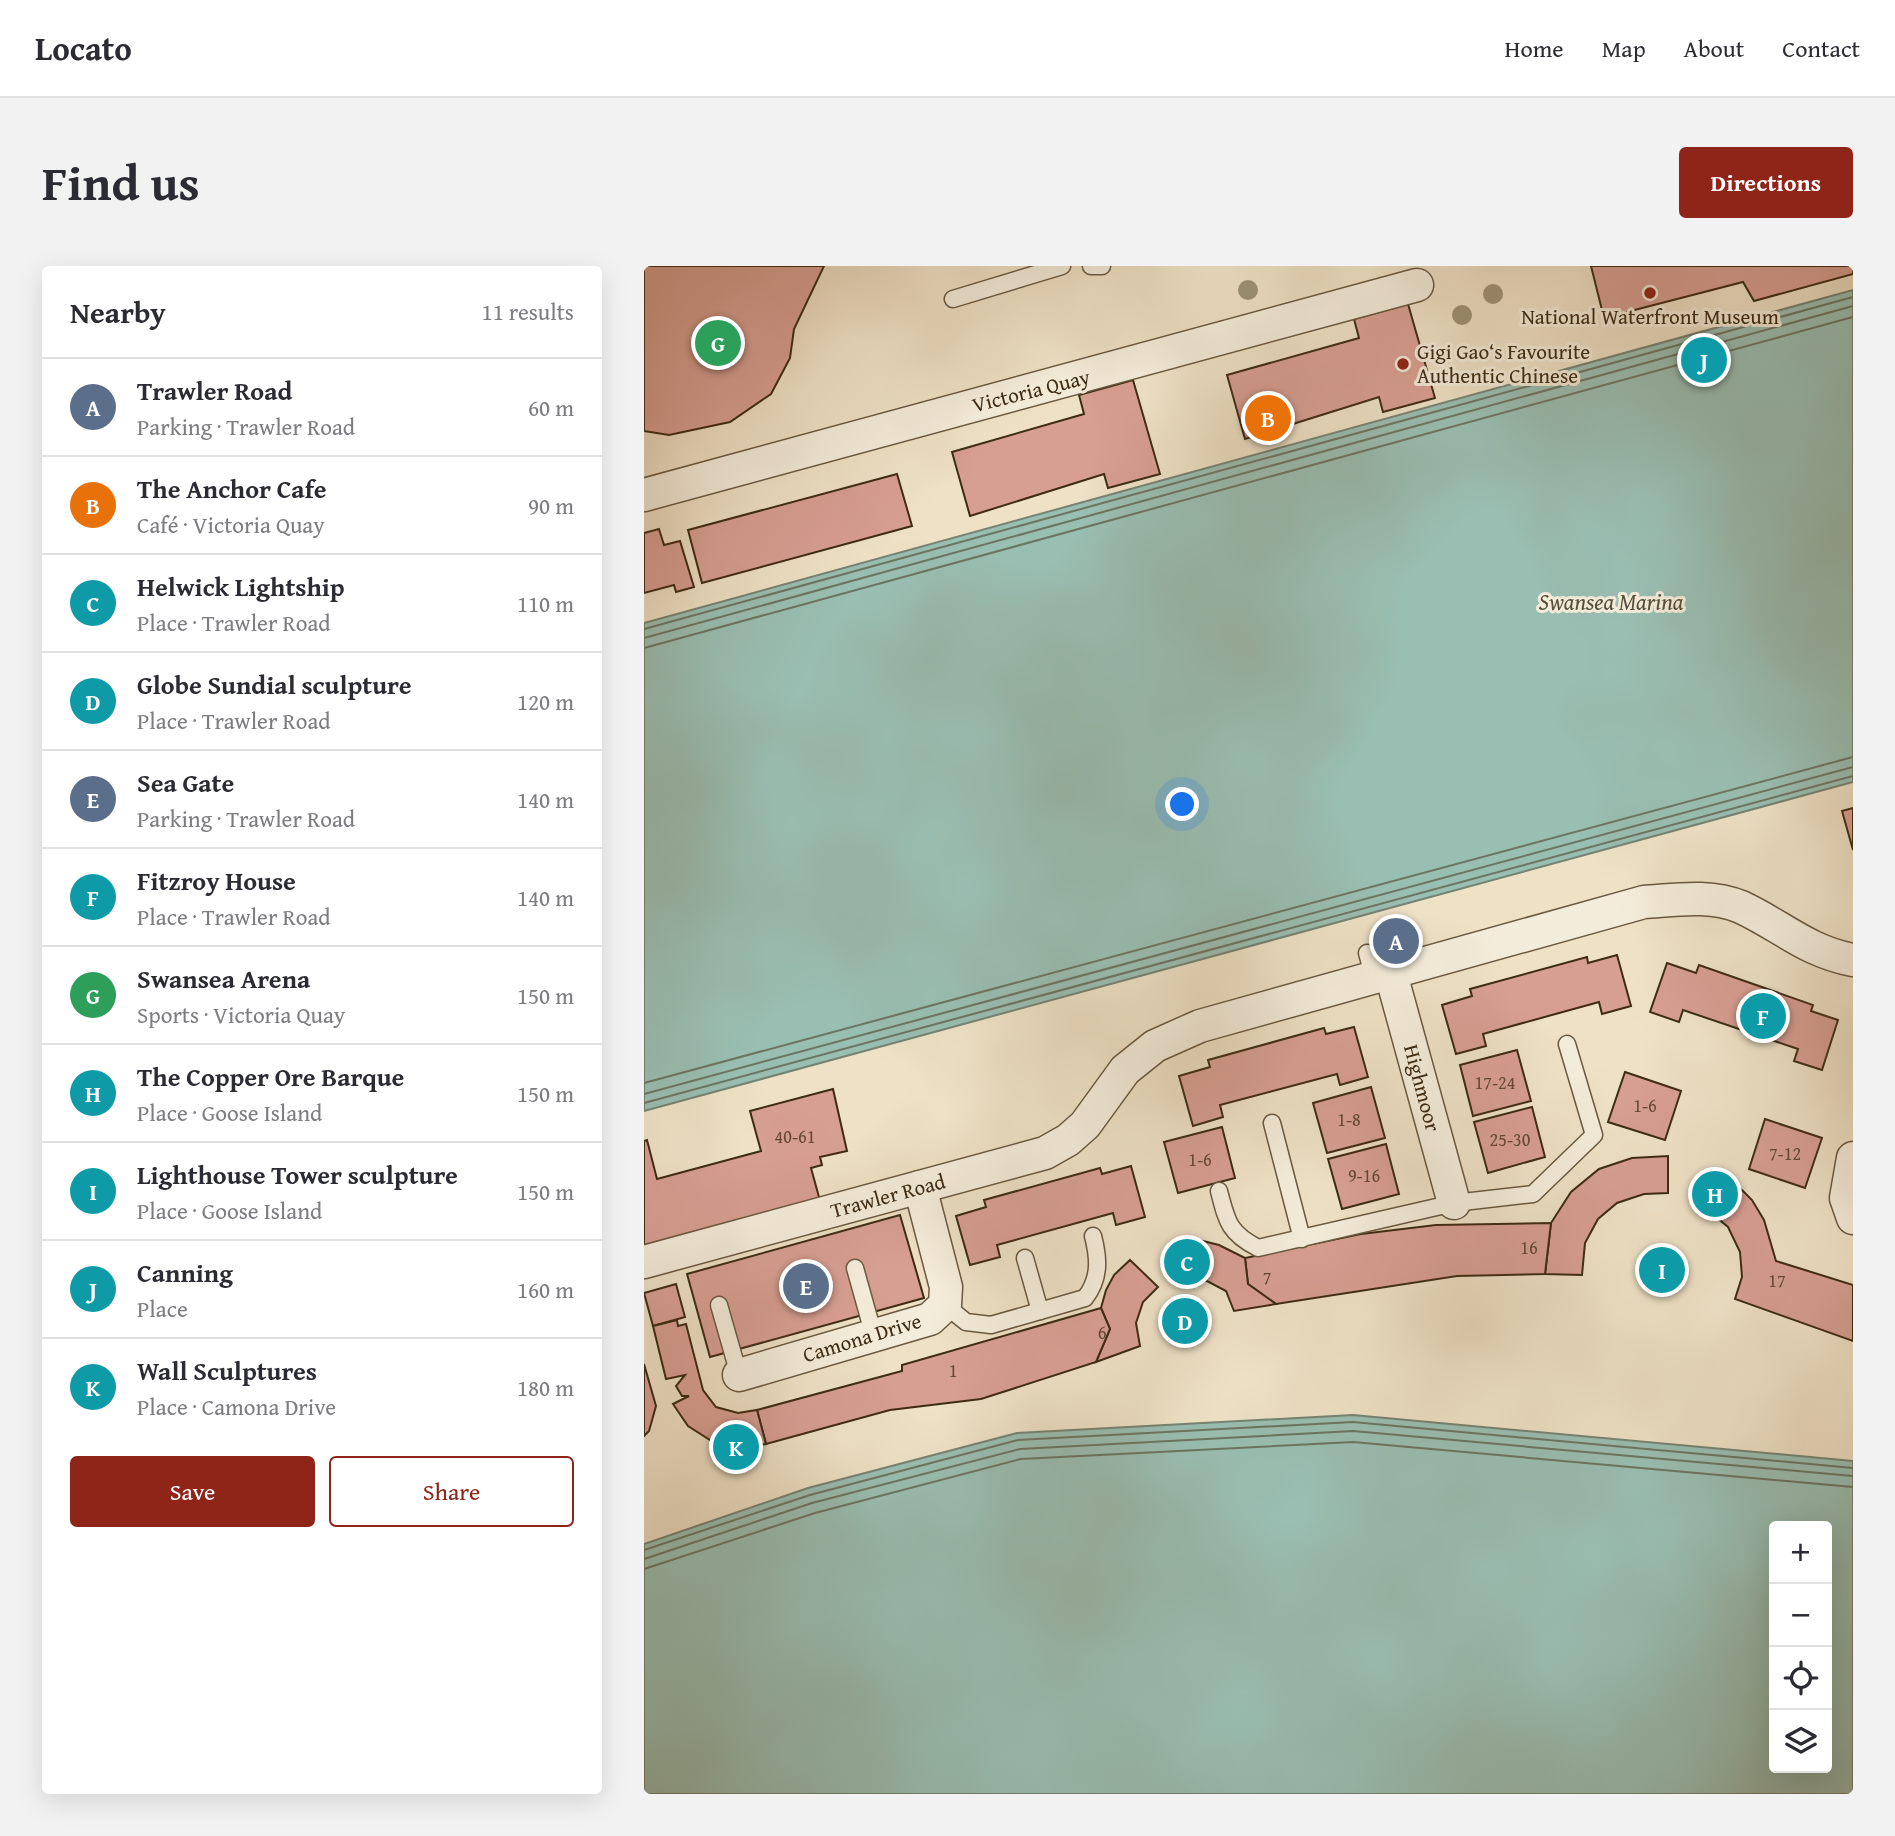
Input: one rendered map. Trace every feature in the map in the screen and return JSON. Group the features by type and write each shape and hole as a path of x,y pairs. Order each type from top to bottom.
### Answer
{"street":[{"name":"Victoria Quay","path":"644,495 1417,285"},
{"name":"Trawler Road","path":"644,1262 1045,1153 1068,1140 1085,1125 1125,1070 1155,1046 1200,1026 1378,968 1644,902 1699,898 1739,906 1825,955 1853,960"},
{"name":"Highmoor","path":"1378,968 1454,1203"},
{"path":"1853,1158 1846,1198 1853,1218"},
{"name":"Camona Drive","path":"739,1375 930,1319 945,1305 946,1287 920,1187"}],"lane":[{"path":"953,299 1062,266"},
{"path":"1091,266 1102,266"},
{"path":"1219,1191 1235,1236 1258,1248 1454,1203 1533,1194 1594,1135 1567,1044"},
{"path":"1272,1123 1302,1239"},
{"path":"945,1305 966,1322 991,1325 1085,1298 1095,1285 1098,1254 1093,1236"},
{"path":"1026,1258 1040,1311"},
{"path":"855,1268 874,1336"},
{"path":"719,1304 739,1375"}],"water":[{"name":"Swansea Marina","path":"1853,290 1853,782 644,1111 644,623"},
{"path":"1353,1415 1853,1461 1853,1794 644,1794 644,1544 808,1488 1017,1433"}],"building":[{"path":"644,266 824,266 794,329 790,358 771,394 730,422 669,435 644,431"},
{"name":"National Waterfront Museum","path":"1591,266 1853,266 1853,274 1754,301 1743,282 1619,314 1618,310 1603,314"},
{"path":"1408,304 1435,398 1383,412 1379,397 1245,439 1227,375 1359,338 1354,319"},
{"path":"1133,380 1160,474 1108,488 1104,474 970,516 952,452 1084,414 1079,395"},
{"path":"897,474 912,526 702,583 688,530"},
{"path":"659,529 664,545 680,541 694,587 676,592 674,585 644,593 644,533"},
{"path":"1853,808 1853,850 1842,811"},
{"path":"1617,955 1631,1006 1602,1014 1599,1002 1483,1034 1486,1046 1456,1054 1442,1005 1472,996 1470,989 1587,957 1588,963"},
{"path":"1667,963 1696,973 1699,965 1813,1005 1811,1011 1838,1020 1822,1070 1794,1061 1798,1049 1683,1010 1679,1022 1650,1012"},
{"path":"1354,1027 1368,1077 1340,1085 1337,1074 1220,1105 1223,1117 1193,1126 1179,1076 1210,1067 1208,1060 1324,1028 1326,1034"},
{"path":"1517,1050 1531,1101 1473,1116 1460,1065"},
{"path":"1625,1072 1681,1091 1665,1140 1608,1122"},
{"path":"1371,1087 1385,1138 1327,1153 1313,1103"},
{"path":"833,1089 847,1151 820,1157 822,1165 811,1168 822,1208 644,1256 644,1141 647,1140 657,1179 761,1151 750,1111"},
{"path":"1532,1107 1545,1157 1488,1173 1474,1122"},
{"path":"1765,1119 1822,1138 1805,1188 1749,1169"},
{"path":"1222,1127 1235,1178 1178,1193 1164,1142"},
{"path":"1386,1144 1399,1194 1342,1209 1328,1159"},
{"path":"1668,1156 1668,1193 1644,1194 1617,1203 1598,1219 1585,1243 1582,1275 1545,1274 1551,1223 1571,1192 1599,1169 1632,1158"},
{"path":"1131,1166 1145,1217 1116,1225 1113,1213 997,1245 1000,1257 970,1265 956,1216 986,1207 984,1200 1100,1168 1102,1174"},
{"path":"1728,1176 1752,1200 1764,1220 1776,1261 1853,1285 1853,1341 1735,1299 1742,1277 1740,1252 1728,1227 1704,1207"},
{"path":"900,1215 924,1298 710,1357 687,1274"},
{"path":"1551,1223 1545,1274 1457,1276 1276,1304 1248,1284 1245,1258 1361,1234 1436,1225"},
{"path":"1191,1238 1219,1245 1245,1258 1248,1284 1276,1304 1234,1311 1226,1291 1207,1281 1185,1278"},
{"path":"1130,1260 1158,1287 1143,1302 1136,1323 1140,1346 1096,1362 1110,1329 1101,1308 1106,1290 1114,1275"},
{"path":"676,1284 685,1317 653,1326 644,1293"},
{"path":"1101,1308 1110,1329 1096,1362 981,1399 890,1410 766,1444 757,1410 902,1371 902,1365"},
{"path":"677,1320 678,1326 686,1324 703,1390 716,1407 738,1413 757,1410 766,1444 736,1447 710,1440 688,1426 673,1404 689,1396 682,1396 676,1386 685,1375 666,1379 653,1326"},
{"path":"644,1364 656,1406 649,1431 644,1436"}],"place":[{"name":"National Waterfront Museum","path":"1650,293"},
{"name":"Swansea Arena","path":"718,343"},
{"name":"Canning","path":"1704,360"},
{"name":"Gigi Gao‘s Favourite Authentic Chinese","path":"1403,364"},
{"name":"The Anchor Cafe","path":"1268,418"},
{"name":"Trawler Road","path":"1396,941"},
{"name":"Fitzroy House","path":"1763,1016"},
{"name":"The Copper Ore Barque","path":"1715,1194"},
{"name":"Helwick Lightship","path":"1187,1262"},
{"name":"Lighthouse Tower sculpture","path":"1662,1270"},
{"name":"Sea Gate","path":"806,1286"},
{"name":"Globe Sundial sculpture","path":"1185,1321"},
{"name":"Wall Sculptures","path":"736,1447"}]}
